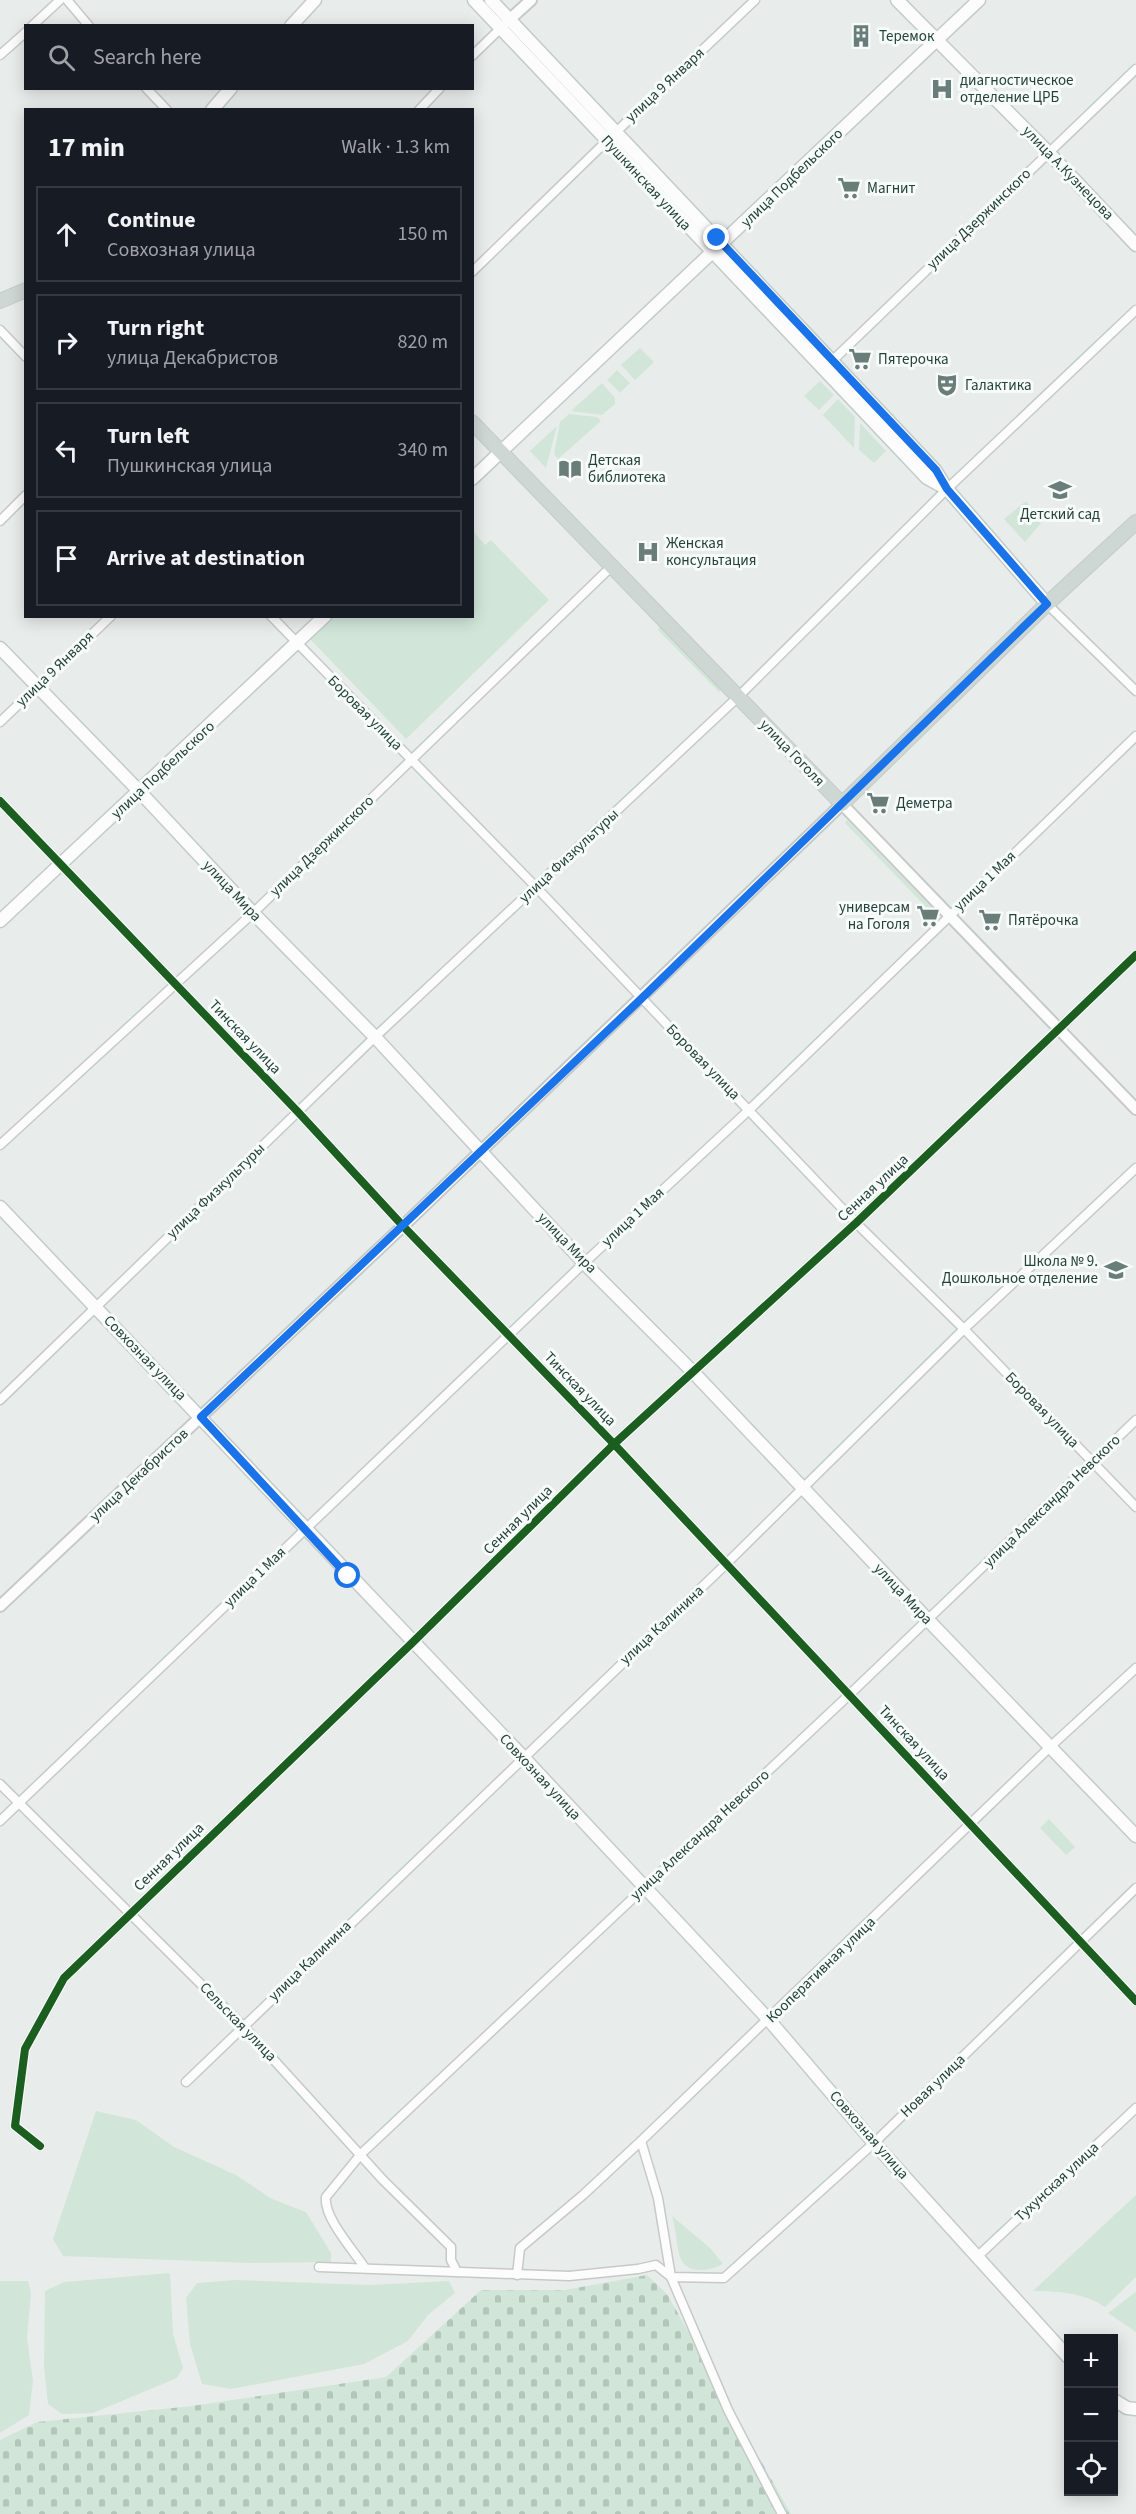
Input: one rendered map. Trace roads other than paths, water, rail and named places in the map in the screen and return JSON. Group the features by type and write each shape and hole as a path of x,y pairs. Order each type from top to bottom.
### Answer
{"main road":[{"path":"293,24 315,0"},
{"name":"Пушкинская улица","path":"474,0 505,24 611,136 713,253 828,365"},
{"name":"Пушкинская улица","path":"491,0 505,24"},
{"name":"улица А.Кузнецова","path":"897,0 1048,152 1136,245"},
{"name":"улица Подбельского","path":"474,477 980,0"},
{"path":"214,108 229,90"},
{"name":"Пушкинская улица","path":"611,136 722,244 927,478 947,489 1047,604"},
{"path":"0,301 24,291"},
{"name":"улица Гоголя","path":"474,424 842,804"},
{"name":"улица Декабристов","path":"842,804 1047,604 1136,522"},
{"name":"улица Подбельского","path":"0,921 323,618"},
{"name":"улица Мира","path":"0,648 375,1037 584,1263 693,1372 1136,1836"},
{"name":"Совхозная улица","path":"0,1207 201,1417 412,1643 523,1757 769,2020 874,2143 1064,2353"},
{"path":"1118,2403 1127,2408 1136,2409"}],"street":[{"path":"34,24 60,0"},
{"path":"67,0 87,24"},
{"path":"474,54 531,0"},
{"name":"улица 9 Января","path":"474,270 755,0"},
{"path":"0,55 24,34"},
{"name":"улица Дзержинского","path":"828,365 1136,69"},
{"path":"148,90 164,108"},
{"path":"421,108 438,90"},
{"name":"улица Физкультуры","path":"0,1400 375,1037 738,697 947,489 1136,310"},
{"path":"0,330 24,355"},
{"path":"0,521 24,497"},
{"name":"улица Дзержинского","path":"0,1146 253,913 612,566"},
{"name":"Пушкинская улица","path":"1047,604 1136,691"},
{"name":"улица 9 Января","path":"0,722 109,618"},
{"name":"Боровая улица","path":"273,618 536,886 856,1223 964,1329 1136,1507"},
{"name":"улица 1 Мая","path":"0,1821 584,1263 749,1110 1136,736"},
{"name":"Тинская улица","path":"0,801 298,1112 403,1226 510,1334 725,1565 850,1694 1080,1944 1136,2001"},
{"name":"улица Гоголя","path":"842,804 1058,1031 1136,1109"},
{"name":"улица Декабристов","path":"0,1606 403,1226 842,804"},
{"name":"Сенная улица","path":"40,2146 15,2126 25,2049 64,1978 412,1643 614,1444 856,1223 1136,955"},
{"name":"улица Калинина","path":"186,2082 725,1565 964,1329 1136,1168"},
{"name":"улица Александра Невского","path":"365,2268 329,2216 325,2204 326,2197 361,2154 850,1694 1136,1420"},
{"name":"Кооперативная улица","path":"517,2275 520,2248 583,2195 641,2141 1051,1746 1136,1668"},
{"name":"Сельская улица","path":"0,1784 243,2026 383,2180 451,2247 451,2260 457,2272"},
{"name":"Новая улица","path":"671,2277 724,2278 874,2143 1136,1888"},
{"name":"Тухунская улица","path":"978,2256 1136,2108"},
{"path":"641,2141 658,2198 671,2277 728,2410 782,2514"},
{"path":"319,2267 569,2276 638,2269 656,2265 667,2255"},
{"path":"656,2265 671,2277"}],"place":[{"name":"Теремок","path":"861,36"},
{"name":"диагностическое отделение ЦРБ","path":"942,89"},
{"name":"Магнит","path":"849,188"},
{"name":"Пятерочка","path":"860,359"},
{"name":"Галактика","path":"947,385"},
{"name":"Детская библиотека","path":"570,469"},
{"name":"Детский сад","path":"1060,490"},
{"name":"Женская консультация","path":"648,552"},
{"name":"Деметра","path":"878,803"},
{"name":"универсам на Гоголя","path":"928,916"},
{"name":"Пятёрочка","path":"990,920"},
{"name":"Школа № 9. Дошкольное отделение","path":"1116,1270"}]}
